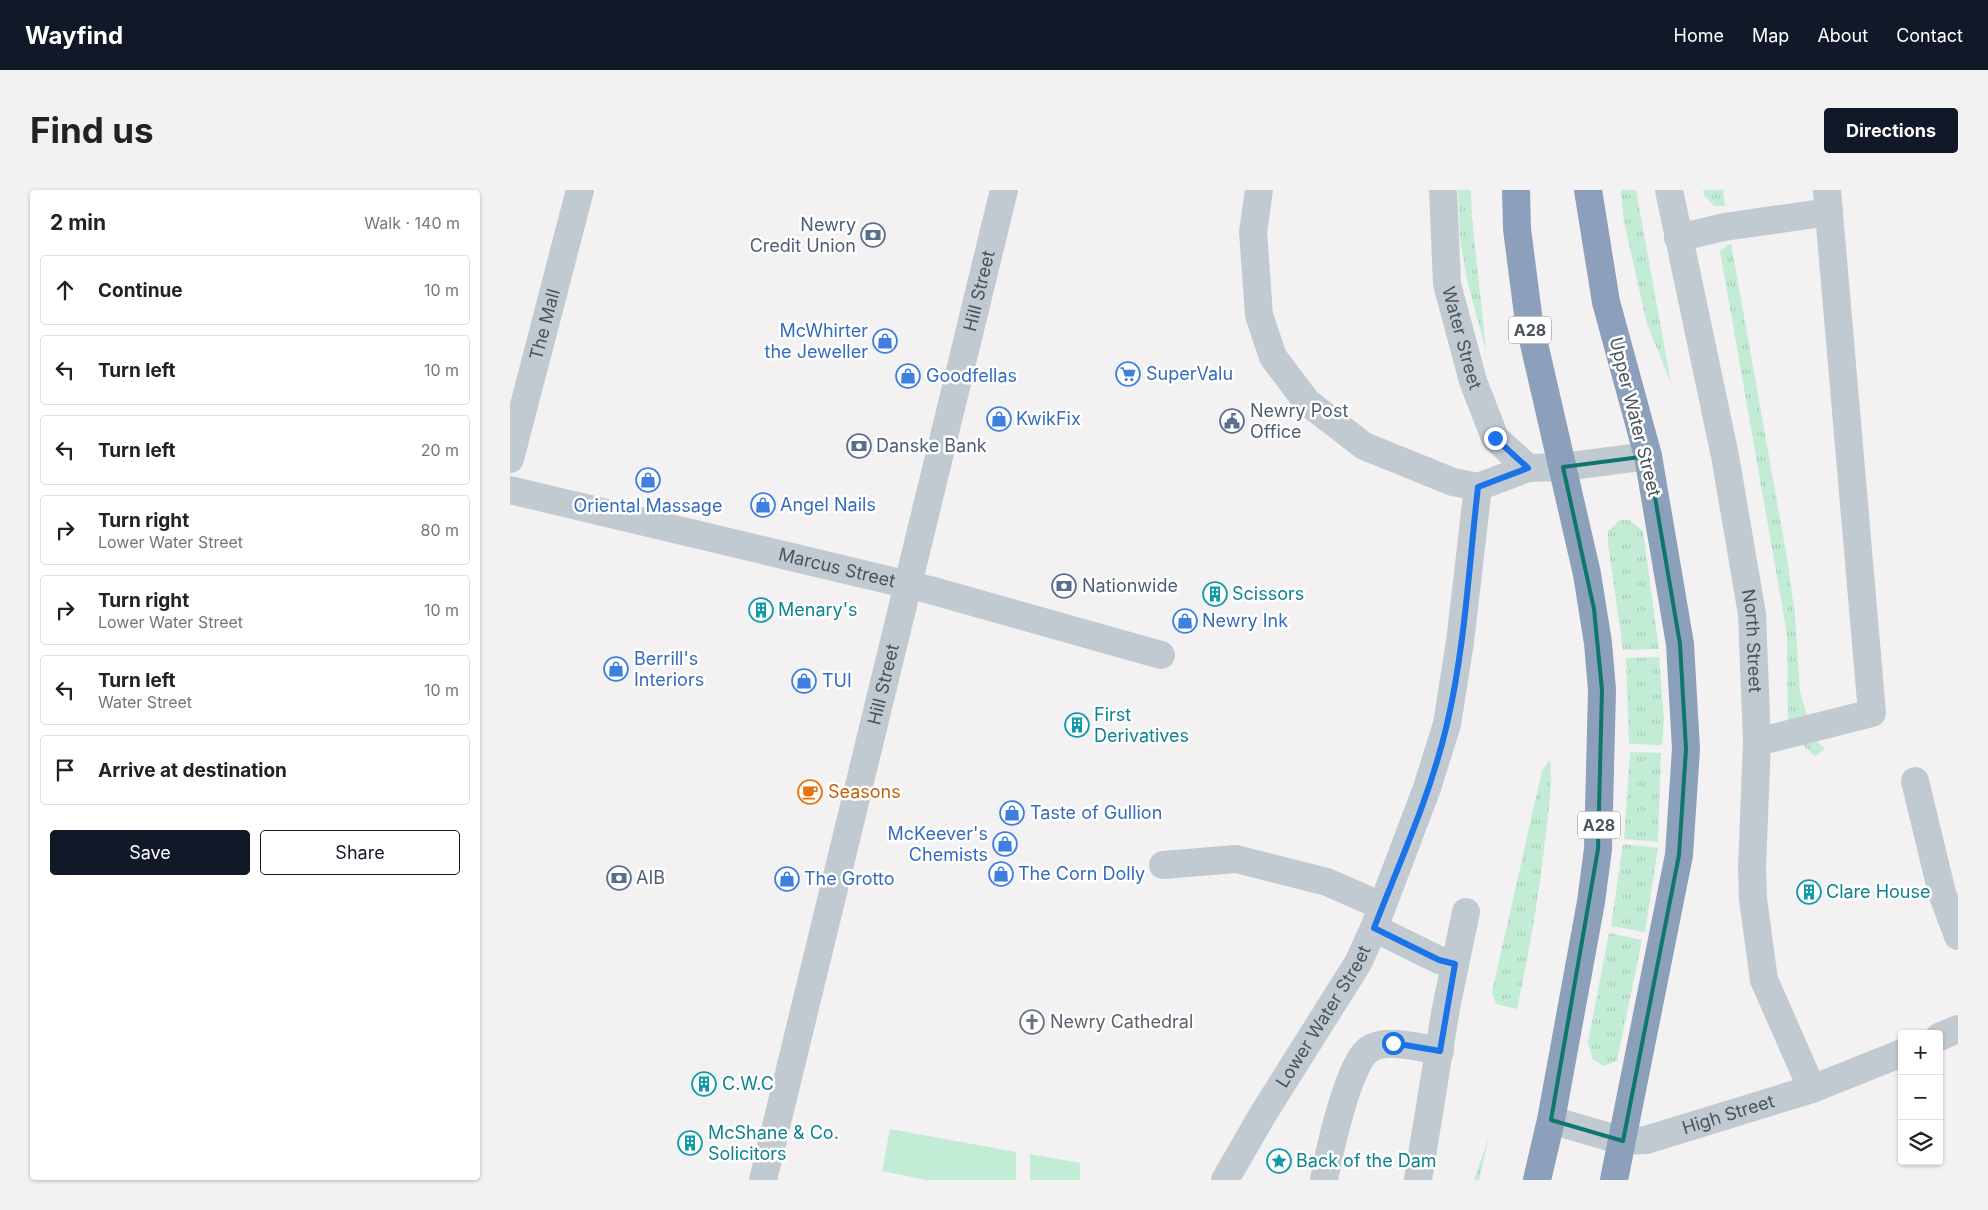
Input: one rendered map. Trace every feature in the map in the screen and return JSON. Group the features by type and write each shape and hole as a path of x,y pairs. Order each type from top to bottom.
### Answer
{"highway":[{"name":"A28","path":"1516,190 1517,229 1529,322 1594,609 1602,690 1597,858 1591,902 1551,1120 1537,1180"},
{"name":"Upper Water Street","path":"1588,190 1606,302 1648,456 1680,644 1686,748 1678,855 1614,1180"}],"street":[{"name":"The Mall","path":"510,459 580,190"},
{"name":"Hill Street","path":"763,1180 1004,190"},
{"path":"1259,190 1253,232 1259,315 1273,357 1308,402 1364,446 1453,482 1478,487 1528,468 1563,467 1648,456"},
{"name":"Water Street","path":"1443,190 1447,284 1473,382 1495,438 1528,468"},
{"name":"North Street","path":"1669,190 1725,456 1752,614 1757,742 1752,868 1753,899 1764,980 1812,1089"},
{"path":"1678,238 1828,201 1872,713 1757,742"},
{"name":"Lower Water Street","path":"1225,1180 1263,1114 1358,963 1378,917 1427,788 1447,724 1460,642 1478,487"},
{"name":"Marcus Street","path":"510,490 907,585 1161,656"},
{"path":"1915,781 1942,893 1958,936"},
{"path":"1163,865 1236,859 1327,882 1439,960 1455,964"},
{"path":"1418,1180 1455,964 1466,912"},
{"path":"1943,1035 1958,1029"},
{"path":"1324,1180 1330,1151 1354,1070 1369,1049 1393,1043 1440,1051"},
{"name":"High Street","path":"1551,1120 1623,1141 1646,1140 1812,1089 1898,1055"},
{"path":"1423,1152 1430,1180"}],"highlighted area":[{"path":"1648,456 1680,644 1686,749 1679,855 1623,1141 1551,1120 1598,849 1602,690 1594,609 1563,467"}],"green space":[{"path":"1458,190 1471,190 1472,217 1486,351 1467,280 1460,240"},
{"path":"1621,190 1636,190 1671,383 1647,324 1624,222"},
{"path":"1703,190 1723,190 1725,206 1714,206 1704,195"},
{"path":"1731,243 1787,558 1795,615 1800,692 1814,739 1825,749 1815,756 1795,738 1788,722 1787,634 1720,251"},
{"path":"1620,520 1629,520 1643,531 1659,649 1623,650 1608,544 1608,531"},
{"path":"1659,657 1664,719 1662,745 1629,744 1626,658"},
{"path":"1630,752 1661,753 1658,842 1624,839"},
{"path":"1550,760 1550,800 1540,883 1517,1009 1496,1004 1492,992 1542,771"},
{"path":"1623,844 1658,848 1645,932 1611,926"},
{"path":"1609,933 1642,940 1617,1061 1604,1066 1593,1060 1588,1042"},
{"path":"890,1129 1016,1152 1016,1180 926,1180 882,1171"},
{"path":"1489,1137 1479,1180 1474,1180"},
{"path":"1030,1154 1080,1163 1080,1180 1030,1180"}],"place":[{"name":"Newry Credit Union","path":"873,235"},
{"name":"McWhirter the Jeweller","path":"885,341"},
{"name":"SuperValu","path":"1128,374"},
{"name":"Goodfellas","path":"908,376"},
{"name":"KwikFix","path":"999,419"},
{"name":"Newry Post Office","path":"1232,421"},
{"name":"Danske Bank","path":"859,446"},
{"name":"Oriental Massage","path":"648,480"},
{"name":"Angel Nails","path":"763,505"},
{"name":"Nationwide","path":"1064,586"},
{"name":"Scissors","path":"1215,594"},
{"name":"Menary's","path":"761,610"},
{"name":"Newry Ink","path":"1185,621"},
{"name":"Berrill's Interiors","path":"616,669"},
{"name":"TUI","path":"804,681"},
{"name":"First Derivatives","path":"1077,725"},
{"name":"Seasons","path":"810,792"},
{"name":"Taste of Gullion","path":"1012,813"},
{"name":"McKeever's Chemists","path":"1005,844"},
{"name":"The Corn Dolly","path":"1001,874"},
{"name":"AIB","path":"619,878"},
{"name":"The Grotto","path":"787,879"},
{"name":"Clare House","path":"1809,892"},
{"name":"Newry Cathedral","path":"1032,1022"},
{"name":"C.W.C","path":"704,1084"},
{"name":"McShane & Co. Solicitors","path":"690,1143"},
{"name":"Back of the Dam","path":"1279,1161"}],"route":[{"path":"1393,1043 1440,1051 1455,964 1439,960 1374,928 1427,788 1447,724 1460,642 1478,487 1528,468 1495,438"}]}
